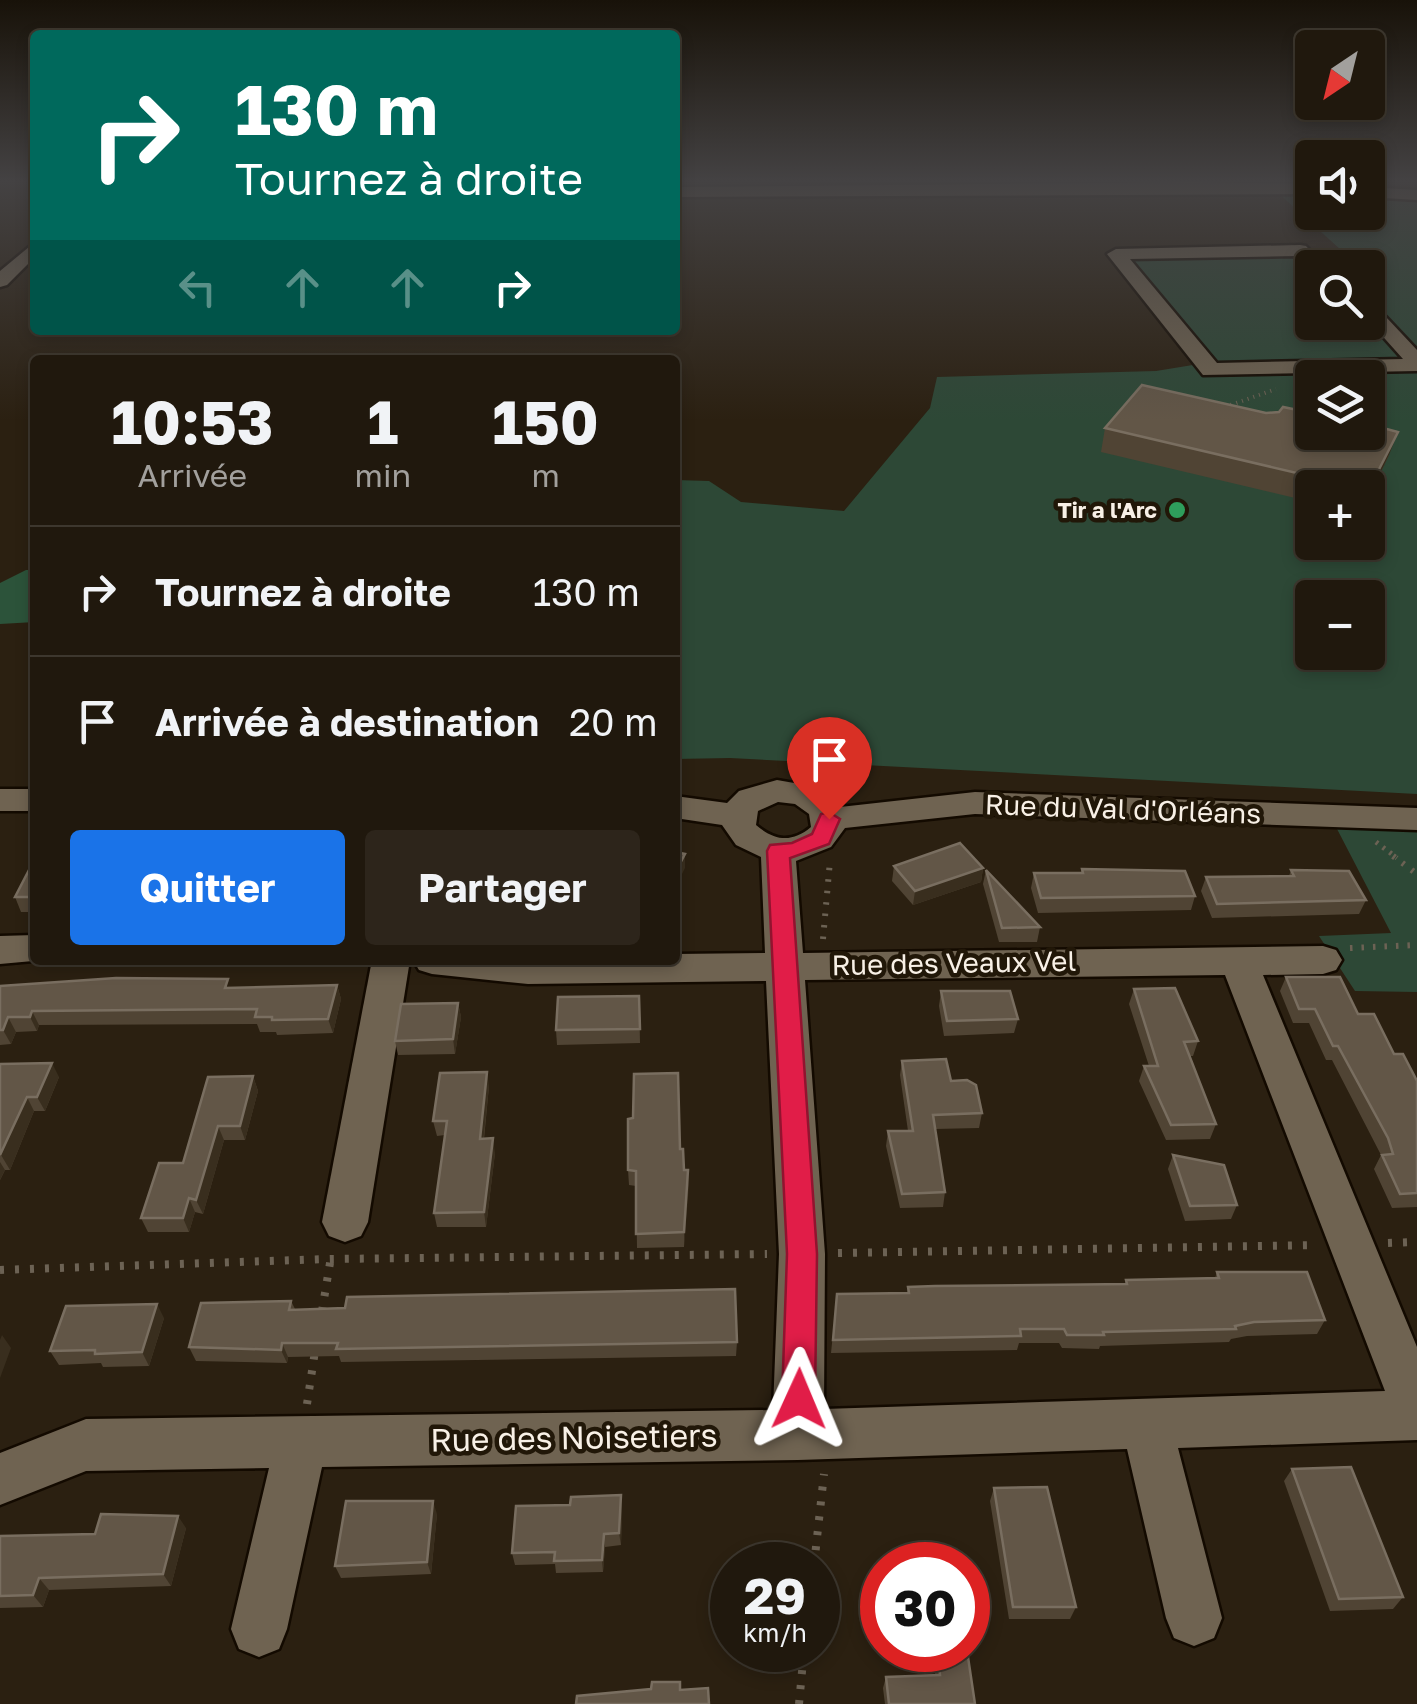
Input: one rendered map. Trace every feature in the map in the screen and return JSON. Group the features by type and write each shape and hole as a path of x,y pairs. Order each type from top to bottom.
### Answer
{"street":[{"path":"0,280 20,262"},
{"path":"1122,262 1211,370 1417,364"},
{"path":"1385,317 1417,321"},
{"path":"1385,328 1417,364"},
{"path":"777,791 805,795 817,802 829,819 822,839 795,850 778,851 747,838 739,828 738,816 751,799 777,791"},
{"path":"0,800 30,800"},
{"name":"Rue du Val d'Orléans","path":"829,819 975,803 1417,819"},
{"path":"680,808 738,816"},
{"path":"778,851 805,964 802,1254 813,1435"},
{"path":"0,950 30,949"},
{"path":"1238,960 1417,1412"},
{"name":"Rue des Veaux Vel","path":"480,965 528,970 1314,960"},
{"path":"337,1240 390,965"},
{"name":"Rue des Noisetiers","path":"0,1478 86,1445 813,1435 1147,1426 1417,1412"},
{"path":"1147,1426 1194,1618"},
{"path":"258,1629 301,1442"}],"path":[{"path":"1220,409 1275,389"},
{"path":"1384,837 1367,835 1417,874"},
{"path":"805,964 824,898 828,863 835,855"},
{"path":"1314,960 1324,949 1417,945"},
{"path":"0,1270 337,1240 802,1254 1417,1242"},
{"path":"321,1314 337,1240"},
{"path":"301,1442 318,1332"},
{"path":"813,1435 814,1542"},
{"path":"799,1704 802,1672"}],"green space":[{"path":"1122,262 1295,262 1295,340 1385,340 1385,262 1417,262 1417,794 730,758 680,759 680,480 709,481 741,502 844,511 930,408 937,377 1156,371 1205,363"},
{"path":"30,570 30,622 0,624 0,583"},
{"path":"1336,827 1417,830 1417,992 1355,991 1319,936 1391,933"}],"building":[{"path":"1142,385 1266,413 1279,412 1283,407 1295,409 1295,450 1385,450 1385,429 1398,432 1379,470 1295,473 1105,428"},
{"path":"960,843 983,868 915,891 894,866"},
{"path":"1082,869 1185,871 1195,896 1041,898 1034,873 1083,873"},
{"path":"29,870 30,870 30,897 15,897"},
{"path":"986,870 1040,927 1002,928"},
{"path":"1291,870 1349,871 1366,900 1217,904 1206,877 1294,876"},
{"path":"1286,977 1340,977 1358,1014 1374,1014 1394,1054 1403,1054 1417,1081 1417,1193 1400,1194 1382,1155 1393,1154 1388,1138 1315,1009 1299,1009"},
{"path":"116,978 228,979 225,988 337,985 328,1019 272,1020 255,1017 257,1009 32,1011 30,1017 8,1017 0,1030 0,986"},
{"path":"1175,988 1198,1041 1184,1042 1216,1124 1171,1125 1144,1066 1158,1066 1134,989"},
{"path":"941,991 1010,991 1018,1019 947,1021"},
{"path":"639,996 640,1029 556,1030 558,997"},
{"path":"458,1003 453,1039 395,1041 401,1004"},
{"path":"946,1059 951,1081 967,1080 976,1085 982,1113 933,1115 945,1192 902,1194 888,1131 913,1131 902,1061"},
{"path":"52,1063 37,1097 27,1097 0,1155 0,1064"},
{"path":"487,1072 480,1139 493,1138 484,1212 434,1213 447,1121 433,1121 440,1073"},
{"path":"678,1073 680,1149 684,1170 688,1170 684,1232 636,1234 636,1171 628,1170 628,1119 633,1118 634,1074"},
{"path":"253,1076 240,1126 218,1126 196,1200 189,1198 183,1218 141,1218 159,1163 183,1163 208,1077"},
{"path":"1173,1155 1224,1165 1237,1205 1190,1206"},
{"path":"1217,1272 1307,1272 1325,1320 1254,1322 1235,1326 1236,1329 1103,1332 1104,1335 1067,1335 1064,1329 1020,1329 1021,1336 833,1340 837,1294 909,1293 908,1287 935,1286 1127,1284 1126,1280 1219,1278"},
{"path":"735,1289 737,1342 336,1349 338,1343 282,1343 281,1350 189,1347 201,1303 291,1301 289,1310 345,1308 347,1297"},
{"path":"157,1304 142,1352 50,1351 66,1306"},
{"path":"1351,1467 1403,1597 1339,1599 1292,1469"},
{"path":"1047,1487 1076,1607 1013,1607 994,1488"},
{"path":"621,1495 619,1533 604,1534 602,1560 554,1561 555,1552 512,1553 516,1506 570,1505 571,1497"},
{"path":"346,1501 433,1501 427,1562 335,1566"},
{"path":"101,1514 178,1516 163,1574 39,1578 33,1595 0,1596 0,1536 95,1534"},
{"path":"940,1672 970,1672 975,1704 889,1704 886,1677 940,1675"},
{"path":"652,1682 680,1682 680,1690 708,1688 709,1704 576,1704 577,1696 651,1689"}],"place":[{"name":"Tir a l'Arc","path":"1177,510"}],"route":[{"path":"799,1399 802,1254 778,851 810,846 822,839 829,819"}]}
